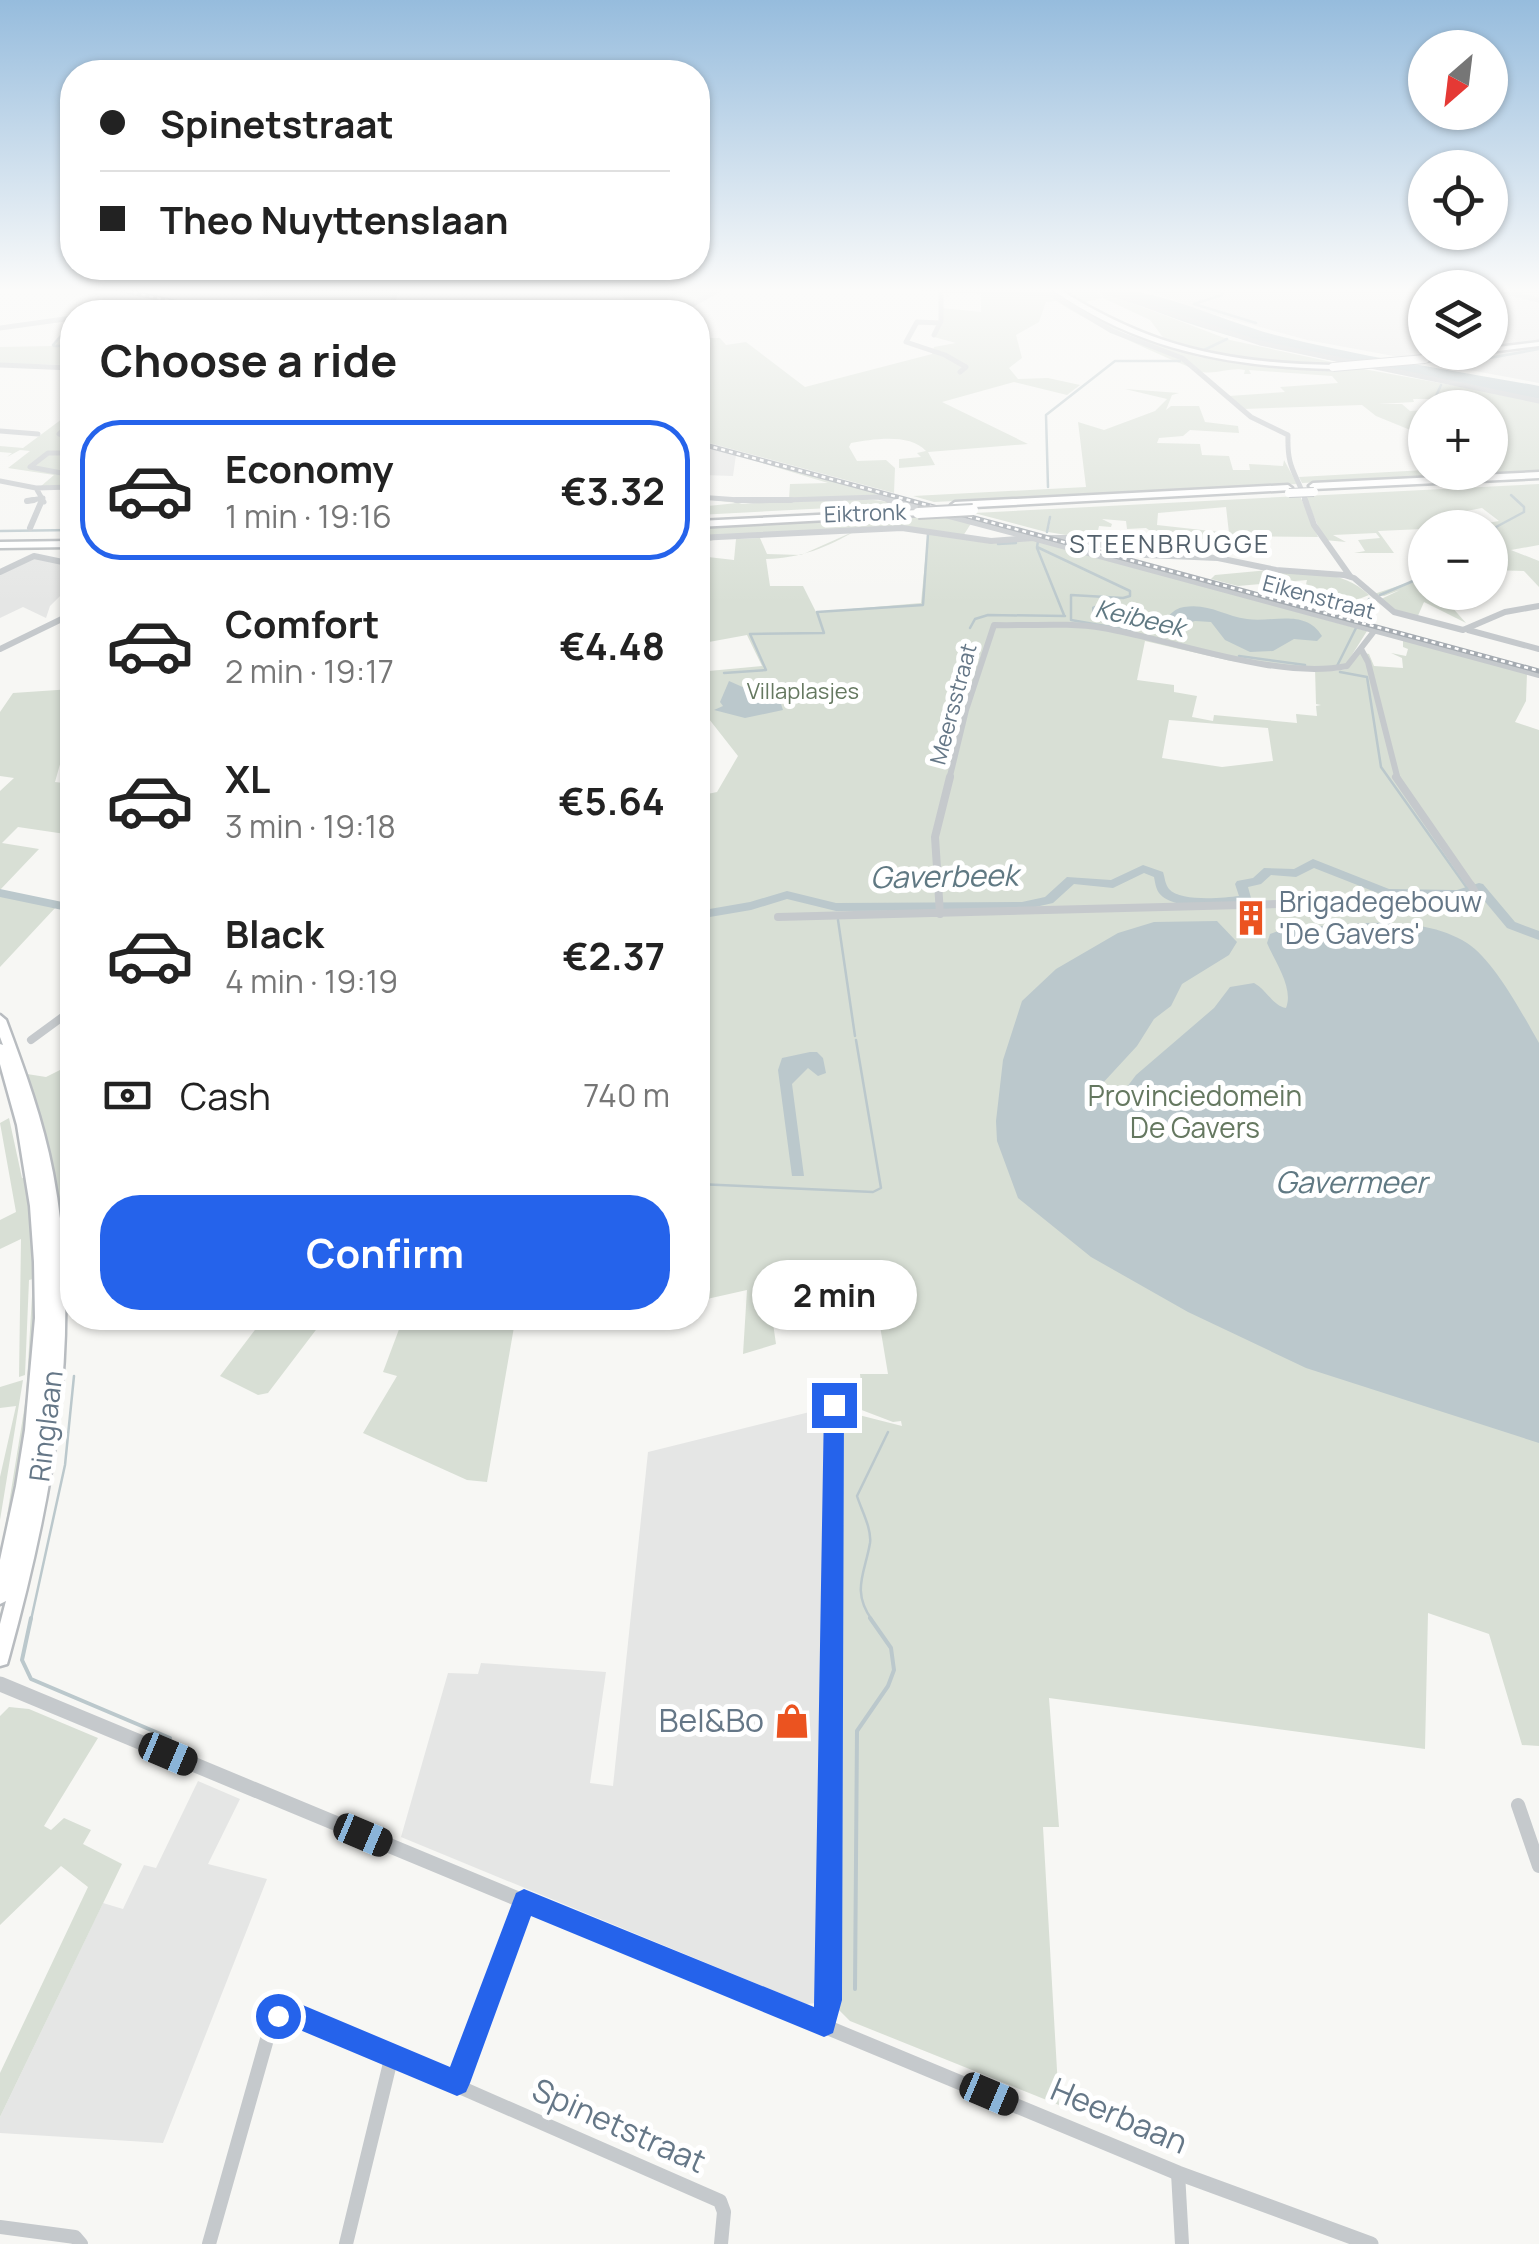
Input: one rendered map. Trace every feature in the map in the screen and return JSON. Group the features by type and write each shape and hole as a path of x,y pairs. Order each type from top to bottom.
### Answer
{"highway":[{"path":"710,520 1539,478"},
{"path":"710,521 918,513 1289,490"},
{"path":"0,542 60,541"}],"main road":[{"name":"Ringlaan","path":"0,1020 21,1070 43,1141 56,1235 58,1286 43,1468 0,1657"},
{"name":"Ringlaan","path":"0,1049 21,1105 36,1189 42,1229 43,1312 33,1428 0,1595"}],"street":[{"path":"1224,394 1248,414 1284,431 1290,445 1288,464 1299,481 1314,525 1350,576 1394,612 1539,649"},
{"path":"1503,394 1539,401"},
{"path":"0,431 38,434"},
{"path":"60,452 48,452 30,467 60,472"},
{"path":"36,488 57,472"},
{"path":"0,481 36,488 60,487"},
{"path":"36,488 43,498"},
{"path":"27,502 43,498"},
{"path":"30,528 43,498"},
{"path":"710,498 753,501 878,498 1033,538 1072,538 1146,554 1218,558 1276,570 1350,576"},
{"name":"Eiktronk","path":"710,537 902,528 990,541 1033,538"},
{"name":"Eikenstraat","path":"1033,538 1539,675"},
{"path":"0,572 34,556 60,561"},
{"path":"1468,630 1470,625 1505,612 1539,606"},
{"path":"0,649 60,620"},
{"name":"Meersstraat","path":"940,910 934,852 937,827 966,710 994,625 1100,627 1224,658 1328,670 1343,669 1375,630"},
{"path":"778,916 1469,899 1475,896 1472,886 1393,774 1368,662 1361,649"},
{"path":"31,1040 60,1018"},
{"path":"824,2024 829,1986 834,1405"},
{"name":"Heerbaan","path":"0,1684 1178,2174 1370,2244"},
{"path":"1518,1805 1539,1866"},
{"path":"457,2083 524,1901"},
{"name":"Spinetstraat","path":"208,2244 271,2025 286,2011 720,2201 724,2212 721,2244"},
{"path":"346,2244 392,2055"},
{"path":"1178,2174 1182,2244"},
{"path":"0,2227 75,2237 80,2244"}],"shaded area":[{"path":"710,447 736,455 733,476 710,475"},
{"path":"35,557 60,563 60,596 50,606 46,618 23,607 0,618 0,574"},
{"path":"830,1407 821,1986 817,2003 806,2004 401,1837 448,1673 478,1674 481,1663 606,1672 590,1783 613,1786 648,1452"},
{"path":"198,1781 240,1799 208,1864 267,1879 163,2143 0,2133 0,2117 103,1903 123,1909 144,1865 156,1868"}],"green space":[{"path":"710,394 972,394 942,402 1028,444 928,452 935,465 899,468 899,459 921,457 917,453 926,451 901,440 851,443 849,447 857,461 886,460 895,468 894,493 710,443"},
{"path":"1145,394 1176,394 1172,395 1166,410 1171,406 1199,406 1205,422 1238,426 1239,433 1190,430 1183,436 1159,438 1157,443 1200,444 1202,455 1229,456 1233,470 1250,470 1249,464 1283,466 1284,460 1297,484 934,502 913,496 1086,487 1078,422 1104,430 1155,411 1167,399"},
{"path":"1408,394 1408,402 1378,404 1402,404 1408,409 1408,429 1376,416 1362,405 1243,409 1229,396"},
{"path":"1508,395 1539,401 1539,472 1508,473"},
{"path":"60,420 60,486 40,487 54,475 8,468 30,451 20,450 7,457 12,453 0,452 0,446 23,448"},
{"path":"736,455 916,503 886,497 789,499 790,484 828,483"},
{"path":"1408,471 1408,478 1302,483 1299,477"},
{"path":"1539,484 1539,545 1511,550 1539,561 1539,587 1524,571 1508,571 1508,510 1408,510 1408,530 1378,531 1394,553 1354,553 1365,551 1358,540 1380,538 1376,533 1333,535 1346,542 1324,540 1305,496 1508,490 1508,486"},
{"path":"1300,496 1318,537 1208,536 1201,540 1204,556 1196,556 1194,541 1161,538 1146,528 1127,529 1126,521 1102,519 1112,524 1099,526 1096,540 1048,532 1051,518 1046,532 974,513","holes":["1226,507 1229,533 1157,525 1158,513"]},
{"path":"858,498 905,504 710,514 710,506 737,503 710,499 747,501 739,504"},
{"path":"946,515 972,522 963,536 905,527 710,535 710,526"},
{"name":"Provinciedomein De Gavers","path":"928,531 969,539 1034,540 1367,631 1345,666 1331,671 1347,669 1360,652 1369,654 1374,666 1403,668 1402,658 1391,653 1406,656 1408,649 1403,647 1403,639 1527,673 1526,701 1515,722 1539,730 1539,1746 1522,1745 1489,1634 1428,1613 1425,1749 1049,1698 1059,1827 1043,1827 1059,2105 850,2021 837,2008 839,1410 902,1426 901,1421 893,1422 838,1401 836,1387 861,1383 860,1374 888,1374 879,1320 857,1321 853,1309 773,1323 776,1344 743,1354 747,1290 710,1298 710,793 717,792 738,756 710,720 710,671 762,666 747,635 710,642 710,557 734,560 736,539 760,538 767,554 798,555 766,559 770,586 803,586 816,612 921,603","holes":["1145,641 1231,661 1315,668 1316,704 1321,705 1316,706 1317,716 1296,714 1297,723 1214,715 1213,721 1192,717 1197,696 1174,692 1174,685 1137,680","1169,720 1268,728 1273,761 1222,767 1162,758"]},
{"path":"1269,570 1335,576 1369,595 1349,603 1305,589 1307,580 1238,586 1211,579 1215,575"},
{"path":"1408,583 1408,610 1420,610 1417,618 1395,611 1379,600 1400,590 1384,596 1374,594"},
{"path":"1440,610 1454,610 1466,623"},
{"path":"60,690 60,764 55,782 60,783 60,833 18,827 2,843 39,849 0,890 0,791 14,778 0,776 0,712 13,693"},
{"path":"0,895 56,907 0,967"},
{"path":"60,1070 60,1273 48,1159 27,1074 46,1077"},
{"path":"9,1118 22,1178 27,1177 36,1314 24,1435 0,1559 26,1398 33,1279 29,1280 25,1375 19,1377 21,1239 0,1249 0,1220 16,1212 0,1123"},
{"path":"255,1330 316,1330 268,1393 258,1395 220,1376"},
{"path":"399,1330 513,1330 487,1482 467,1480 363,1433 397,1376 383,1372"},
{"path":"23,1380 0,1520 0,1477 16,1406 0,1408 0,1387"},
{"path":"9,1707 29,1709 98,1738 44,1826 51,1830 64,1818 91,1830 83,1844 122,1864 0,2117 0,2073 88,1887 61,1866 0,1925 0,1716"}],"water":[{"path":"1510,394 1539,394 1539,399"},
{"path":"1099,604 1139,611 1158,623 1176,610 1193,606 1247,619 1297,619 1315,627 1322,636 1317,641 1294,639 1273,651 1250,652 1225,640 1211,622 1195,621 1162,630 1129,615 1092,612 1092,607"},
{"path":"729,681 781,704 783,710 745,718 714,710 723,706 720,702"},
{"name":"Gavermeer","path":"1217,921 1237,942 1229,955 1182,984 1171,1006 1154,1019 1137,1046 1101,1085 1103,1091 1124,1091 1136,1075 1214,1008 1230,987 1254,983 1286,1008 1286,984 1267,943 1270,934 1284,929 1377,923 1447,933 1477,951 1516,1004 1539,1043 1539,1443 1306,1368 1188,1312 1091,1257 1018,1198 997,1141 996,1121 1003,1060 1022,1001 1056,969 1118,933 1154,922"},
{"path":"810,1052 823,1058 826,1073 818,1076 808,1068 792,1084 804,1176 792,1176 778,1070 782,1058"}],"waterway":[{"name":"Keibeek","path":"1048,487 1046,415 1073,394"},
{"path":"1508,521 1524,512 1524,507 1511,495"},
{"name":"Keibeek","path":"1047,532 1050,517"},
{"path":"0,531 60,530"},
{"path":"724,673 766,670 750,634 824,633 817,612 923,605 928,534"},
{"name":"Keibeek","path":"1038,541 1037,547 1130,591 1130,596 1123,598 1071,595 1071,620 1134,631"},
{"path":"998,544 1016,543"},
{"path":"1037,548 1064,615"},
{"path":"1380,595 1408,583"},
{"path":"1360,619 1369,599"},
{"path":"970,628 975,619 988,615 1065,616"},
{"path":"1337,666 1356,628"},
{"name":"Keibeek","path":"1239,656 1305,665"},
{"name":"Keibeek","path":"1340,672 1367,677 1381,767 1467,888"},
{"name":"Gaverbeek","path":"710,913 787,895 836,907 1022,906 1049,900 1071,880 1113,884 1143,869 1159,875 1163,890 1170,896 1191,901 1228,901 1245,898 1241,884 1257,881 1268,871 1296,873 1313,863 1388,893 1458,894 1479,887 1511,925 1539,936"},
{"name":"Gaverbeek","path":"0,893 60,906"},
{"path":"838,920 855,1036"},
{"path":"710,1185 873,1192 881,1188 856,1040"},
{"path":"31,1620 65,1465 74,1376"},
{"path":"872,1620 861,1591 870,1537 857,1496 888,1432"},
{"path":"31,1618 22,1660 31,1679 170,1738"},
{"path":"855,1989 857,1731 888,1686 894,1670 891,1648 870,1618"}],"railway":[{"path":"710,446 1539,671"}],"place":[{"name":"Brigadegebouw 'De Gavers'","path":"1251,918"},
{"name":"Bel&Bo","path":"792,1721"}],"district":[{"name":"STEENBRUGGE","path":"1170,544"}],"route":[{"path":"278,2016 286,2011 457,2083 524,1901 824,2024 829,2000 834,1405"}],"park label":[{"name":"Villaplasjes","path":"803,691"}]}
